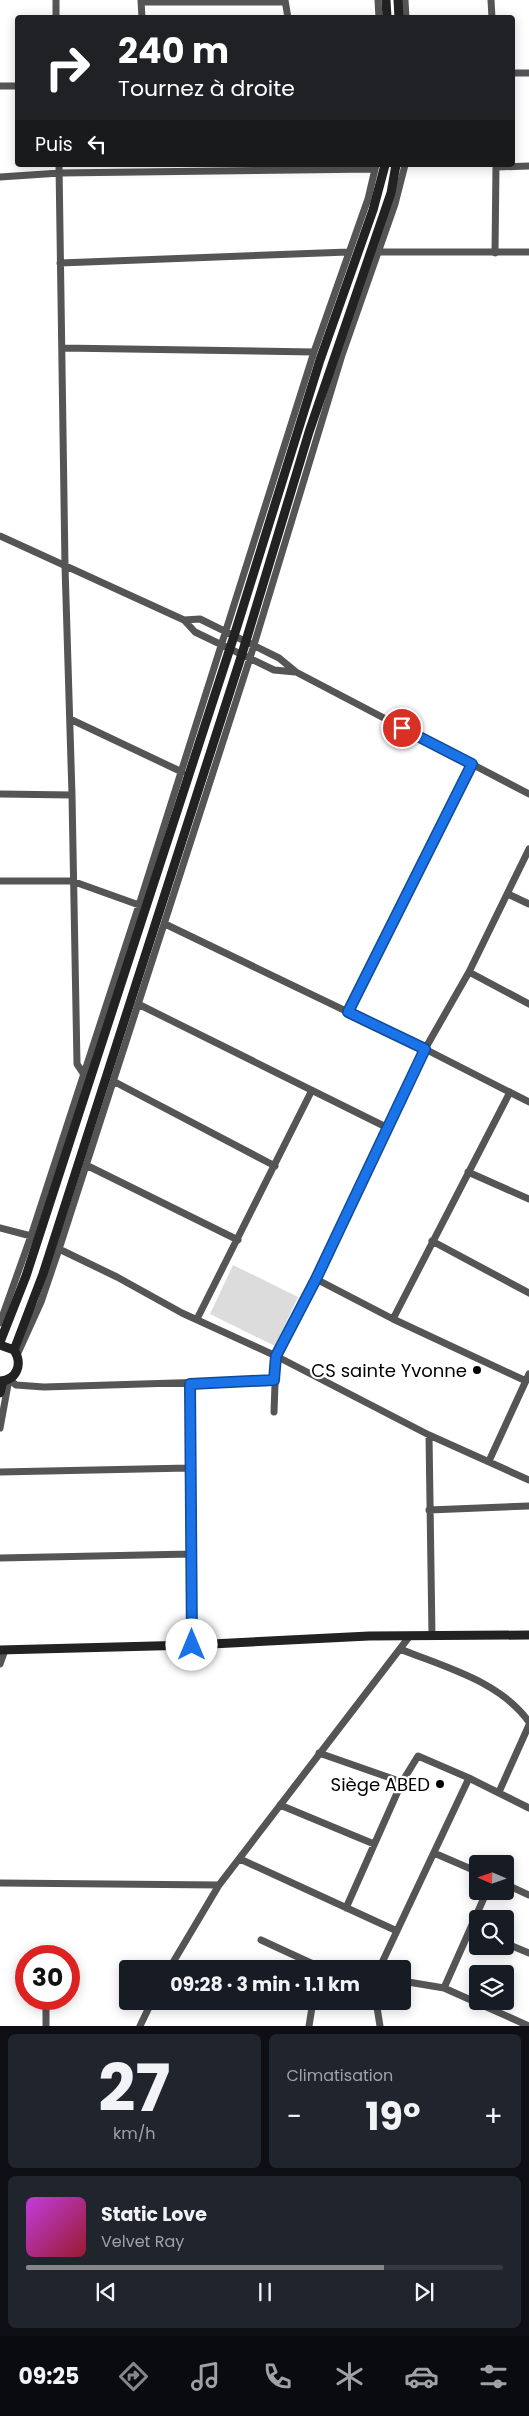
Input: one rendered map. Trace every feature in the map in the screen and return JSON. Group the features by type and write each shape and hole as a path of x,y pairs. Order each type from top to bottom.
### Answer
{"main road":[{"path":"386,0 387,15"},
{"path":"398,0 399,15"},
{"path":"0,1393 4,1380 17,1370 19,1362 16,1353 9,1346 0,1343 26,1276 230,634 320,360 373,210 384,167"},
{"path":"16,1353 250,644 312,424 389,200 396,167"},
{"path":"3,1650 192,1645 304,1638 529,1635"}],"street":[{"path":"56,0 56,15"},
{"path":"378,0 379,15"},
{"path":"406,0 406,15"},
{"path":"491,0 492,15"},
{"path":"142,15 141,1 285,1 287,15"},
{"path":"515,73 529,73"},
{"path":"0,86 15,86"},
{"path":"515,166 529,166"},
{"path":"59,167 65,566 72,795 72,881 77,1064 83,1073"},
{"path":"0,177 142,169 376,167 368,200 314,352 230,634"},
{"path":"250,644 325,407 395,204 404,167"},
{"path":"496,167 496,253"},
{"path":"60,263 348,252"},
{"path":"378,252 529,252"},
{"path":"62,348 314,352"},
{"path":"0,536 184,620 195,632 274,670 296,672"},
{"path":"184,620 200,619 279,658 296,672 529,794"},
{"path":"0,1323 31,1236 182,772 226,647"},
{"path":"16,1353 41,1302 59,1249 165,924 246,656"},
{"path":"70,719 182,772"},
{"path":"348,1012 472,764"},
{"path":"0,794 72,795"},
{"path":"274,1412 276,1356 316,1279 425,1049 468,972 529,849"},
{"path":"0,882 72,881 140,905"},
{"path":"508,894 529,904"},
{"path":"165,924 425,1049 529,1102"},
{"path":"468,972 529,1004"},
{"path":"138,1004 311,1092 388,1128"},
{"path":"113,1081 275,1166"},
{"path":"197,1319 311,1092"},
{"path":"393,1319 510,1092"},
{"path":"86,1165 238,1240"},
{"path":"468,1172 529,1199"},
{"path":"0,1228 11,1229 31,1236"},
{"path":"432,1241 529,1293"},
{"path":"59,1249 197,1319 276,1356 430,1435 529,1480"},
{"path":"316,1279 393,1319 527,1378 489,1461"},
{"path":"0,1428 4,1380 16,1385 44,1386 190,1384 274,1380"},
{"path":"190,1384 192,1645"},
{"path":"430,1435 429,1510 432,1636"},
{"path":"0,1472 190,1468"},
{"path":"429,1510 529,1506"},
{"path":"0,1558 191,1554"},
{"path":"174,1960 219,1886 409,1636"},
{"path":"400,1649 488,1686 510,1702 529,1722"},
{"path":"0,1664 3,1650"},
{"path":"499,1792 529,1726"},
{"path":"319,1753 402,1782"},
{"path":"346,1908 402,1782 418,1756 499,1792 529,1808"},
{"path":"384,1960 469,1778"},
{"path":"280,1806 374,1844"},
{"path":"434,1853 469,1868"},
{"path":"240,1859 397,1931"},
{"path":"0,1884 219,1886"},
{"path":"514,1888 529,1895"},
{"path":"444,1988 469,1939"},
{"path":"261,1940 303,1960"},
{"path":"514,1947 529,1954"},
{"path":"411,1982 444,1988 529,2026"},
{"path":"46,2010 46,2026"},
{"path":"140,2026 148,2010"},
{"path":"308,2026 311,2010"},
{"path":"377,2010 380,2026"}],"shaded area":[{"path":"233,1265 298,1297 275,1346 210,1314"}],"place":[{"name":"CS sainte Yvonne","path":"477,1370"},
{"name":"Siège ABED","path":"440,1784"}],"route":[{"path":"192,1645 190,1384 274,1380 276,1356 316,1279 425,1049 348,1012 472,764 402,728"}]}
